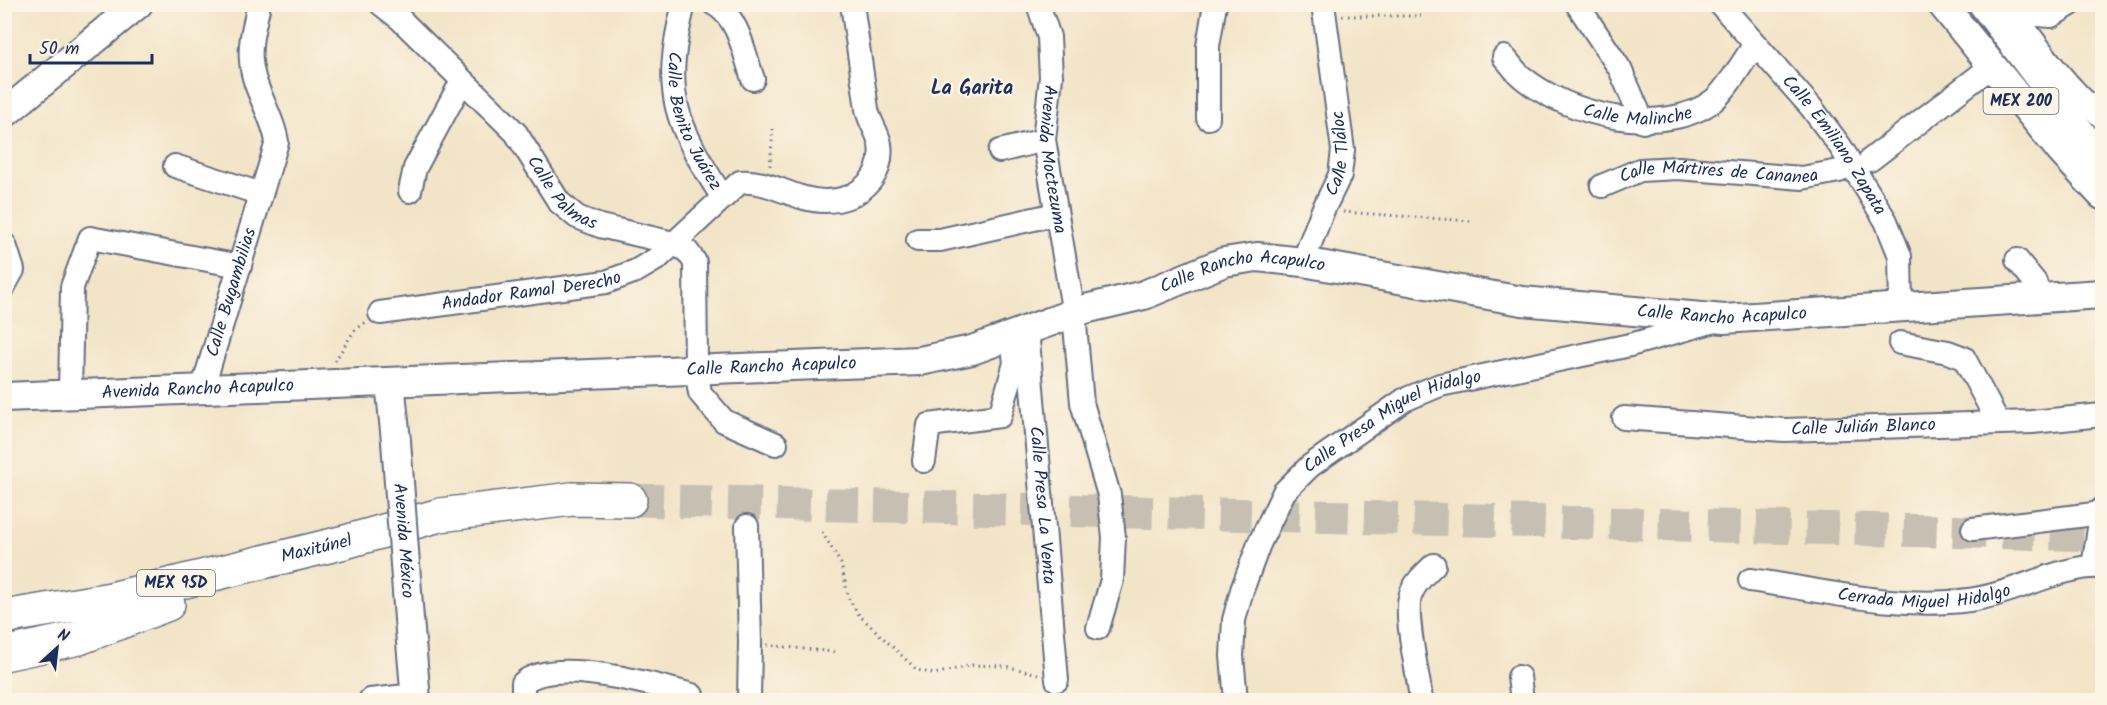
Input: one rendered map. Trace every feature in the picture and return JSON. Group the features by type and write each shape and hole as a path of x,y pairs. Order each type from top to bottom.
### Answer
{"highway":[{"name":"Maxitúnel","path":"4,616 111,599 345,542 451,513 572,499 630,500"},
{"name":"MEX 95D","path":"4,634 147,611 345,542"},
{"path":"4,654 79,638 147,611"}],"main road":[{"path":"4,93 113,4"},
{"path":"4,114 138,4"},
{"name":"MEX 200","path":"1942,4 2061,152 2103,195"},
{"name":"MEX 200","path":"1983,4 2084,136 2103,156"},
{"name":"Calle Rancho Acapulco","path":"390,382 696,368 920,361 972,350 1074,314 1144,295 1224,262 1257,257 1303,262 1522,301 1724,319 2103,294"},
{"name":"Avenida Rancho Acapulco","path":"4,397 390,382"},
{"name":"Avenida México","path":"390,382 415,698"}],"street":[{"name":"Calle Bugambilias","path":"202,390 277,142 274,123 258,86 251,62 251,43 259,4"},
{"name":"Calle Palmas","path":"381,4 399,18 516,133 559,202 577,217 600,226 673,243 687,250 695,262 696,368 700,393 724,421 776,444"},
{"name":"Calle Benito Juárez","path":"684,4 671,75 677,108 689,144 723,198"},
{"path":"714,4 725,10 735,28 753,79"},
{"name":"Andador Ramal Derecho","path":"380,313 606,282 643,267 658,258 741,182 757,180 794,195 822,201 841,200 874,180 879,164 880,143 869,119 852,4"},
{"name":"Avenida Moctezuma","path":"1038,4 1049,37 1052,77 1044,140 1074,314 1082,403 1109,495 1114,537 1112,580 1098,628"},
{"path":"1208,118 1208,46 1215,4"},
{"path":"1577,4 1620,69 1643,122"},
{"name":"Calle Emiliano Zapata","path":"1720,4 1811,107 1840,146 1886,221 1900,256 1901,306"},
{"path":"2011,9 2051,16 2072,4"},
{"path":"2011,9 2046,58 2087,105 2103,117"},
{"name":"Calle Tláloc","path":"1303,262 1323,210 1340,176 1343,150 1323,10"},
{"name":"Calle Malinche","path":"1504,57 1522,77 1560,100 1606,115 1643,122 1691,113 1716,99 1755,44"},
{"path":"1870,160 1992,66"},
{"path":"410,191 415,168 462,81"},
{"path":"1000,151 1044,140"},
{"path":"175,166 261,195"},
{"name":"Calle Mártires de Cananea","path":"1602,186 1640,170 1687,168 1802,178 1839,171"},
{"path":"918,240 940,240 1056,214"},
{"path":"70,394 72,287 90,238 240,266"},
{"path":"4,286 14,270 5,245"},
{"path":"2017,260 2035,282 2040,297"},
{"name":"Calle Presa Miguel Hidalgo","path":"1236,700 1232,656 1234,620 1242,590 1259,544 1284,492 1310,466 1404,400 1440,385 1630,345 1724,319"},
{"path":"924,461 929,425 1000,416 1015,363 1019,333"},
{"name":"Calle Presa La Venta","path":"1019,333 1057,680"},
{"path":"1900,344 1948,352 1964,358 1998,422"},
{"name":"Calle Julián Blanco","path":"1624,418 1784,429 2070,420 2103,415"},
{"path":"1973,529 2102,511 2098,567"},
{"path":"747,526 749,700"},
{"path":"1421,700 1408,610 1410,594 1418,581 1434,565"},
{"name":"Cerrada Miguel Hidalgo","path":"1750,580 1889,602 1931,602 1970,600 2065,570 2098,567"},
{"path":"523,700 523,683 529,677 567,671 649,682 692,695"},
{"path":"1519,677 1522,700"},
{"path":"370,700 415,698"}],"path":[{"path":"1323,10 1421,16"},
{"path":"769,185 773,129"},
{"path":"1323,210 1470,221"},
{"path":"323,383 354,331 380,313"},
{"path":"822,532 841,564 849,599 859,615 917,670 934,674 973,665 1004,666 1057,680"},
{"path":"750,643 834,652"}],"tunnel":[{"path":"630,500 2102,535"}],"district":[{"name":"La Garita","path":"972,89"}]}
